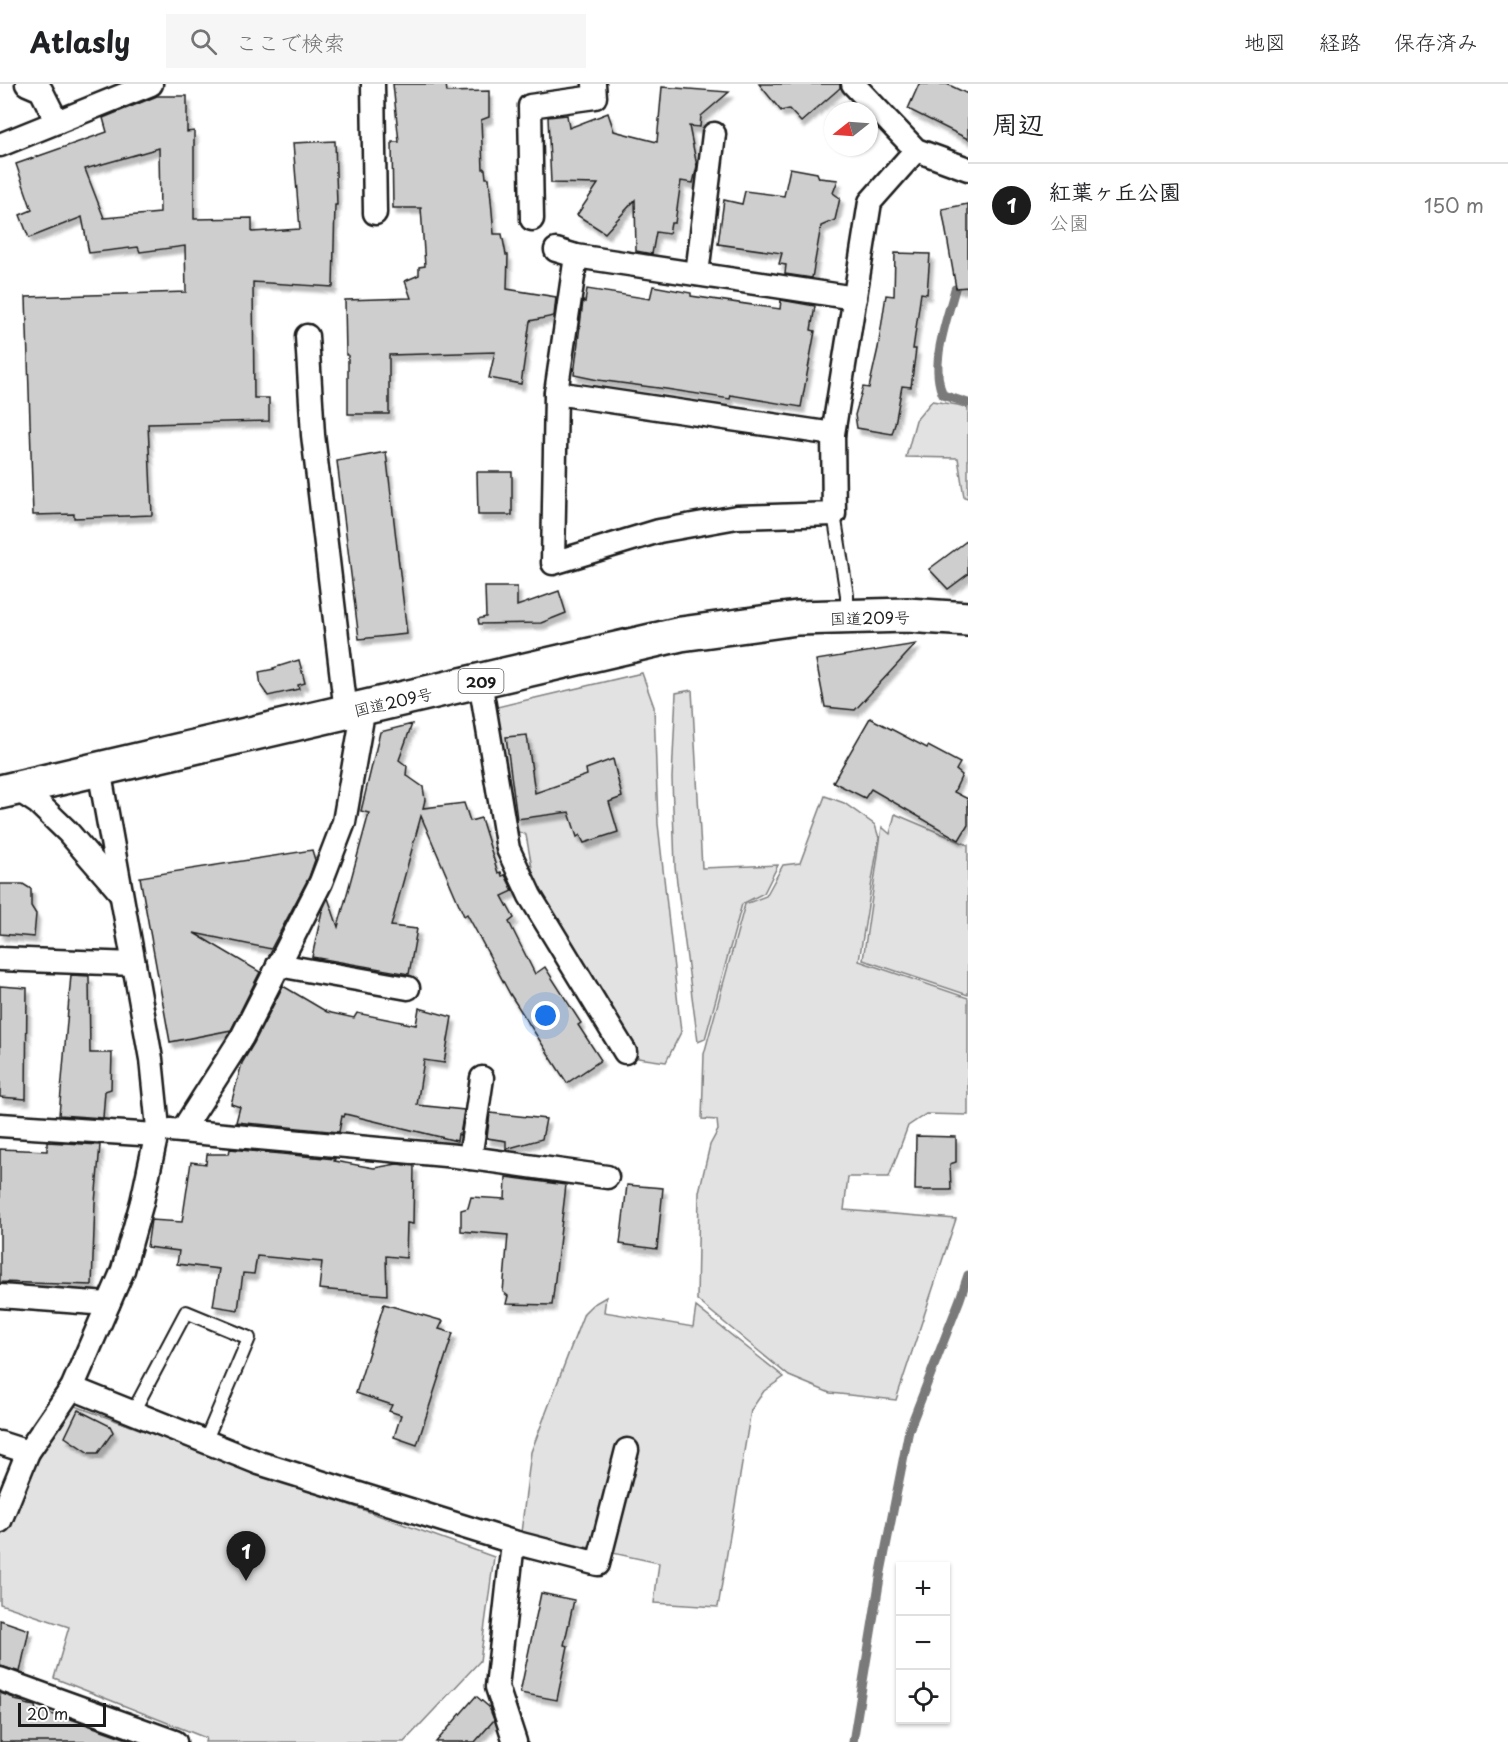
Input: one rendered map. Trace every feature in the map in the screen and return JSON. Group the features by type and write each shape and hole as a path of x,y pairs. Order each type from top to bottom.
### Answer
{"highway":[{"name":"国道209号","path":"8,790 681,634 797,618 907,615 968,619"}],"street":[{"path":"27,84 41,90 57,122"},
{"path":"0,145 151,84"},
{"path":"373,84 375,213"},
{"path":"532,219 530,106 595,97 594,84"},
{"path":"853,84 916,150 968,169"},
{"path":"696,274 714,135"},
{"path":"855,298 566,253 556,393 553,563 658,531 737,517 834,514 833,434 855,298 870,202 916,150"},
{"path":"182,1131 242,1037 321,882 344,822 355,709 313,435 307,336"},
{"path":"556,393 833,434"},
{"path":"480,681 508,849 530,896 624,1052"},
{"path":"0,1521 28,1452 72,1388 123,1270 142,1202 157,1132 151,1059 99,769"},
{"path":"8,790 38,803 68,832 121,893"},
{"path":"0,959 134,964"},
{"path":"279,965 408,988"},
{"path":"470,1158 482,1078"},
{"path":"0,1125 157,1132 182,1131 470,1158 606,1177"},
{"path":"0,1296 108,1304"},
{"path":"72,1388 259,1463 513,1542 598,1564 627,1450"},
{"path":"0,1443 28,1452"},
{"path":"513,1542 497,1687 515,1742"},
{"path":"0,1679 175,1742"}],"lane":[{"path":"834,514 847,595 847,617"},
{"path":"133,1412 186,1312 249,1338 205,1442"}],"shaded area":[{"path":"932,401 968,408 968,498 964,497 958,458 906,457 916,420"},
{"path":"642,673 654,707 658,824 681,1032 666,1062 638,1058 535,884 526,835 516,831 497,707"},
{"path":"692,690 702,868 778,865 764,893 742,904 705,1039 698,1042 675,867 672,778 676,693"},
{"path":"825,796 844,803 875,825 879,838 859,961 968,998 968,1115 926,1114 908,1126 889,1177 848,1177 844,1210 956,1219 896,1400 830,1393 789,1376 697,1300 699,1192 710,1145 718,1130 717,1120 702,1119 704,1054 745,904 766,896 783,865 800,863"},
{"path":"895,814 968,845 968,995 863,960 882,827 890,834"},
{"path":"606,1297 604,1312 693,1327 696,1307 784,1377 764,1391 751,1410 718,1607 654,1603 659,1563 521,1533 531,1452 584,1313"},
{"path":"67,1403 494,1557 480,1661 404,1742 205,1742 206,1738 54,1678 69,1627 0,1604 0,1539 12,1502"}],"building":[{"path":"393,84 446,84 447,92 489,91 489,117 481,120 483,169 485,169 486,178 489,178 494,234 502,234 506,255 508,255 507,289 556,297 554,316 530,321 521,384 489,378 495,352 389,355 389,414 348,414 345,300 411,298 405,281 419,275 419,267 425,266 421,208 393,208 392,142 399,142"},
{"path":"759,84 840,84 840,88 801,122 789,109 781,111"},
{"path":"919,84 947,84 968,94 968,139 908,109"},
{"path":"662,87 729,92 701,116 700,127 689,126 697,166 693,183 681,181 675,223 671,223 669,234 656,232 652,254 636,251 635,200 605,233 577,215 598,184 551,183 548,117 567,115 569,128 608,113 614,131 657,142"},
{"path":"157,96 187,96 187,132 194,131 194,219 252,218 252,232 300,229 293,143 335,141 337,205 335,205 333,287 253,282 254,398 269,398 269,421 148,424 152,515 74,518 74,514 33,515 26,297 186,292 185,246 140,252 138,247 89,253 82,217 29,238 20,215 32,210 16,164 107,132 103,118","holes":["159,148 160,213 104,218 85,169"]},
{"path":"790,168 817,173 819,178 838,180 833,193 840,198 835,220 821,226 812,278 785,274 786,265 779,264 782,253 718,244 724,200 742,204 745,191 784,196"},
{"path":"968,204 968,287 956,288 942,209"},
{"path":"895,253 930,254 927,294 921,293 913,349 916,349 911,387 902,386 892,434 857,428 855,415 863,387 869,388 886,295 894,296"},
{"path":"653,286 691,293 691,296 780,309 781,300 815,306 811,330 815,331 801,407 731,395 730,399 574,375 583,301 585,302 587,289 650,299"},
{"path":"386,452 407,634 359,639 337,461"},
{"path":"477,472 512,472 512,515 478,515"},
{"path":"968,540 968,574 948,589 929,569"},
{"path":"485,587 517,587 517,606 559,591 566,613 541,623 479,624 478,619 486,617"},
{"path":"916,644 855,710 825,707 816,660"},
{"path":"299,660 305,683 298,685 299,689 268,696 261,686 259,672"},
{"path":"870,718 960,763 956,770 962,775 954,792 968,799 968,825 959,840 871,789 865,798 833,782"},
{"path":"412,724 399,760 407,766 406,775 423,787 425,800 423,808 464,803 470,821 481,818 498,873 505,875 513,891 502,896 514,918 509,922 535,974 545,967 581,1023 578,1025 601,1060 567,1083 510,994 467,914 464,916 421,816 391,926 417,929 409,974 312,957 322,911 328,898 338,927 369,813 361,811 380,732"},
{"path":"527,735 535,793 587,775 586,769 613,759 622,797 609,802 618,832 584,843 580,835 577,837 569,812 517,819 506,737"},
{"path":"312,850 315,860 309,877 271,949 194,933 260,972 231,1030 170,1042 140,877"},
{"path":"0,884 23,884 31,889 31,906 36,914 34,937 0,934"},
{"path":"71,975 89,976 90,1053 112,1053 111,1089 105,1091 103,1118 59,1115"},
{"path":"0,986 27,988 26,1099 0,1097"},
{"path":"283,986 327,1012 354,1018 357,1013 416,1025 419,1008 452,1017 444,1063 424,1060 417,1105 464,1110 457,1141 345,1114 344,1117 342,1116 339,1132 236,1122 240,1107 231,1104 242,1063"},
{"path":"490,1113 546,1119 542,1139 506,1149 506,1141 487,1138"},
{"path":"916,1136 956,1137 956,1162 950,1164 951,1190 915,1190"},
{"path":"47,1142 100,1145 92,1285 0,1282 0,1149 47,1151"},
{"path":"230,1149 335,1159 334,1161 374,1168 397,1164 414,1166 413,1224 407,1223 406,1258 386,1256 387,1295 319,1289 322,1262 257,1256 254,1274 243,1273 238,1310 213,1306 219,1269 177,1264 179,1251 147,1247 151,1220 182,1222 191,1162 206,1164 207,1154 229,1154"},
{"path":"506,1177 566,1185 552,1305 506,1304 508,1296 503,1292 508,1235 461,1231 461,1210 468,1208 471,1197 505,1199"},
{"path":"627,1185 663,1188 657,1249 620,1244"},
{"path":"384,1304 443,1321 439,1329 453,1333 417,1445 394,1437 401,1415 389,1411 392,1405 356,1393"},
{"path":"78,1410 110,1426 113,1432 98,1453 89,1453 65,1437"},
{"path":"541,1593 574,1600 564,1645 568,1646 557,1700 520,1693"},
{"path":"0,1620 29,1630 20,1672 0,1666"},
{"path":"0,1693 35,1706 36,1711 65,1717 130,1740 130,1742 0,1742"},
{"path":"476,1696 489,1707 494,1720 475,1742 436,1742"}],"waterway":[{"path":"955,289 941,342 939,383 943,395 968,403"},
{"path":"853,1742 881,1572 909,1430 968,1275"}],"place":[{"name":"紅葉ヶ丘公園","path":"246,1581"}]}
